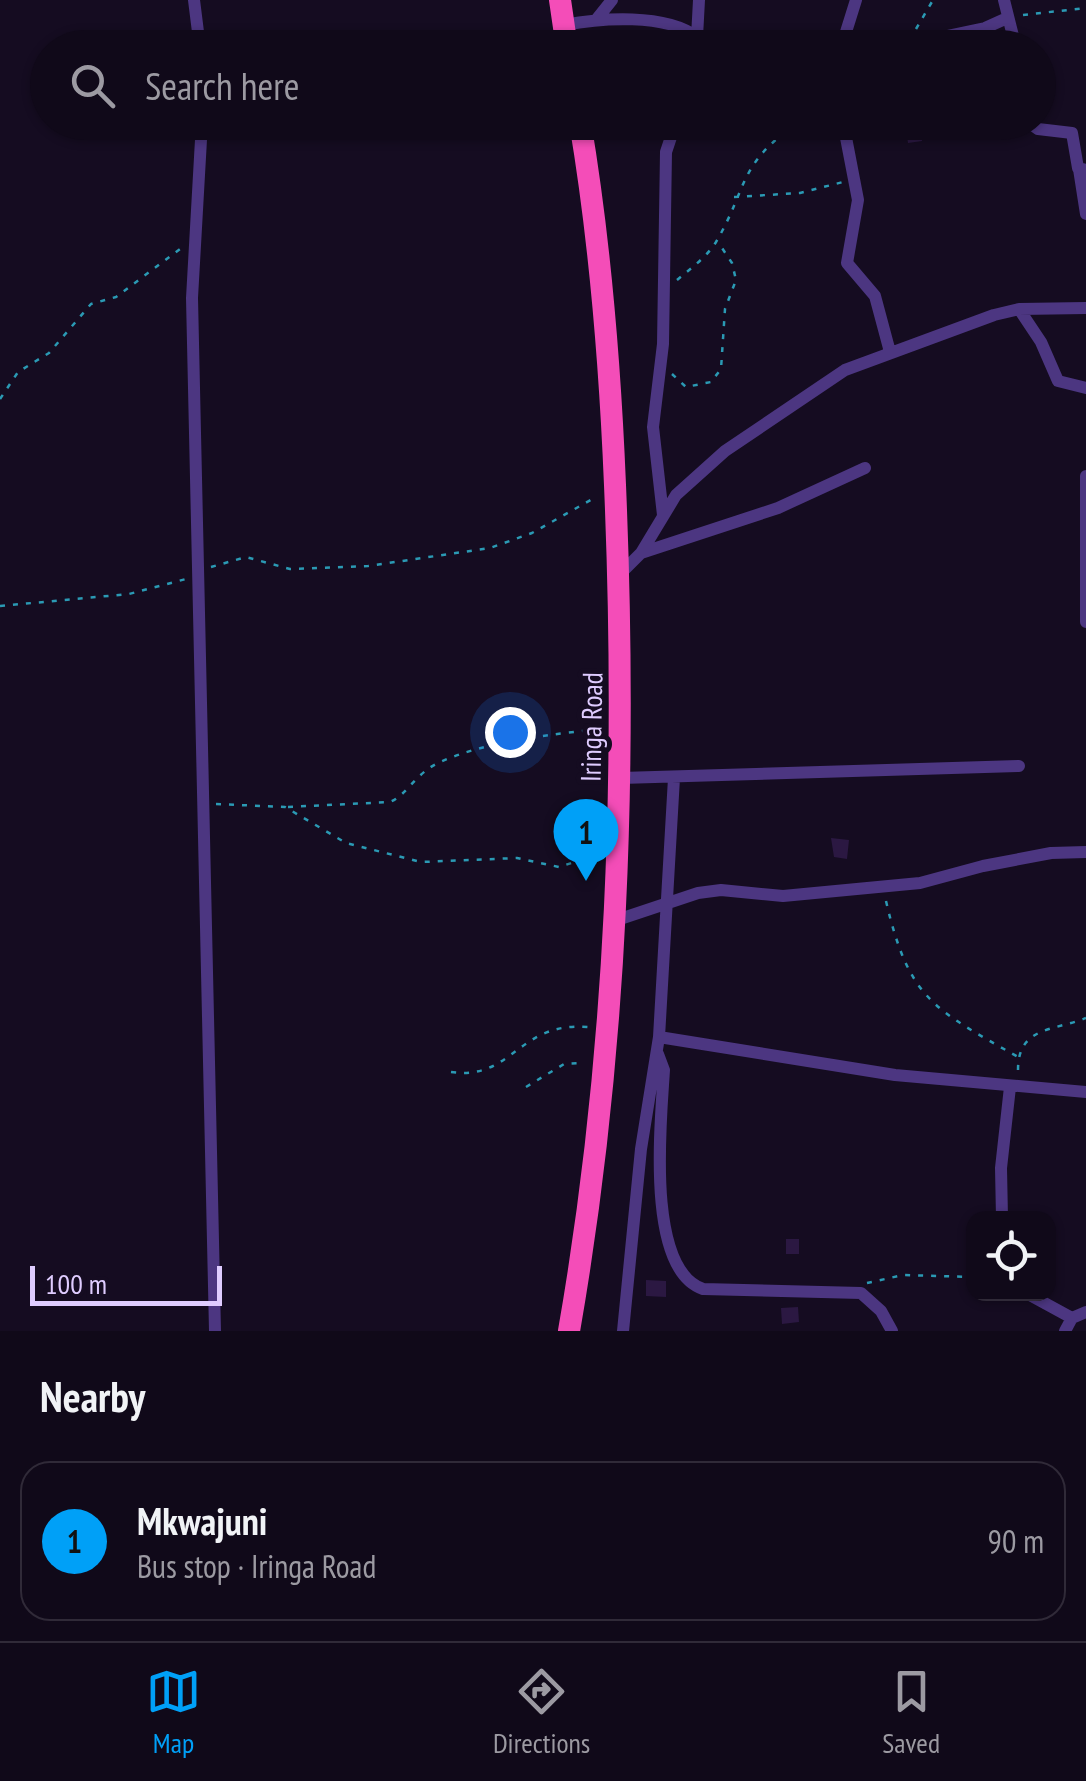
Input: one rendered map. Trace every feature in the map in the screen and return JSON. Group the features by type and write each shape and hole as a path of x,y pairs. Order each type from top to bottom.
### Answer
{"highway":[{"path":"560,0 564,30"},
{"name":"Iringa Road","path":"569,1331 591,1204 610,1029 622,726 620,574 610,392 582,140"}],"street":[{"path":"194,0 198,30"},
{"path":"577,30 596,20 612,0"},
{"path":"697,30 699,0"},
{"path":"847,30 856,0"},
{"path":"1004,0 1009,30"},
{"path":"973,30 1005,19"},
{"path":"596,20 683,30"},
{"path":"1056,131 1072,133 1083,170 1086,214"},
{"path":"201,140 194,240 215,1331"},
{"path":"663,515 653,427 661,361 666,152 670,140"},
{"path":"846,140 858,200 847,263 875,296 890,352"},
{"path":"620,574 641,553 676,495 725,451 845,370 1019,309 1086,308"},
{"path":"1019,309 1042,342 1060,384 1086,388"},
{"path":"641,553 778,508 864,468"},
{"path":"1086,476 1086,622"},
{"path":"620,778 1019,766"},
{"path":"623,1331 641,1149 659,1036 674,778"},
{"path":"617,920 665,906 675,899 720,890 783,896 920,883 1051,853 1086,852"},
{"path":"659,1036 895,1075 1086,1092"},
{"path":"657,1052 664,1070 663,1218 684,1280 703,1288 850,1292 873,1302 892,1331"},
{"path":"1002,1211 1001,1168 1014,1087"},
{"path":"1037,1301 1068,1325 1086,1312"}],"path":[{"path":"916,30 932,0"},
{"path":"1005,19 1086,8"},
{"path":"664,297 717,240 734,198 763,150 776,140"},
{"path":"734,198 800,194 854,180"},
{"path":"0,399 18,372 49,353 91,304 116,297 194,240"},
{"path":"661,361 683,386 705,384 719,373 725,309 736,280 732,263 717,240"},
{"path":"0,606 129,594 246,557 290,570 386,565 490,548 532,533 615,487"},
{"path":"206,800 222,806 285,807 390,802 402,794 412,778 450,758 562,734 622,726"},
{"path":"285,807 346,843 402,860 463,863 517,858 559,867 581,860 618,874"},
{"path":"883,885 898,951 929,1002 1018,1058"},
{"path":"1014,1087 1018,1058 1037,1030 1086,1018"},
{"path":"451,1072 478,1073 494,1066 548,1029 610,1029"},
{"path":"526,1087 570,1062 606,1066"},
{"path":"850,1292 885,1276 966,1278"}],"building":[{"path":"831,838 849,840 847,859 834,857"},
{"path":"786,1239 799,1239 799,1254 786,1254"},
{"path":"646,1280 666,1281 666,1297 646,1296"},
{"path":"798,1307 799,1322 782,1324 781,1308"}],"place":[{"name":"Mkwajuni","path":"586,881"}]}
